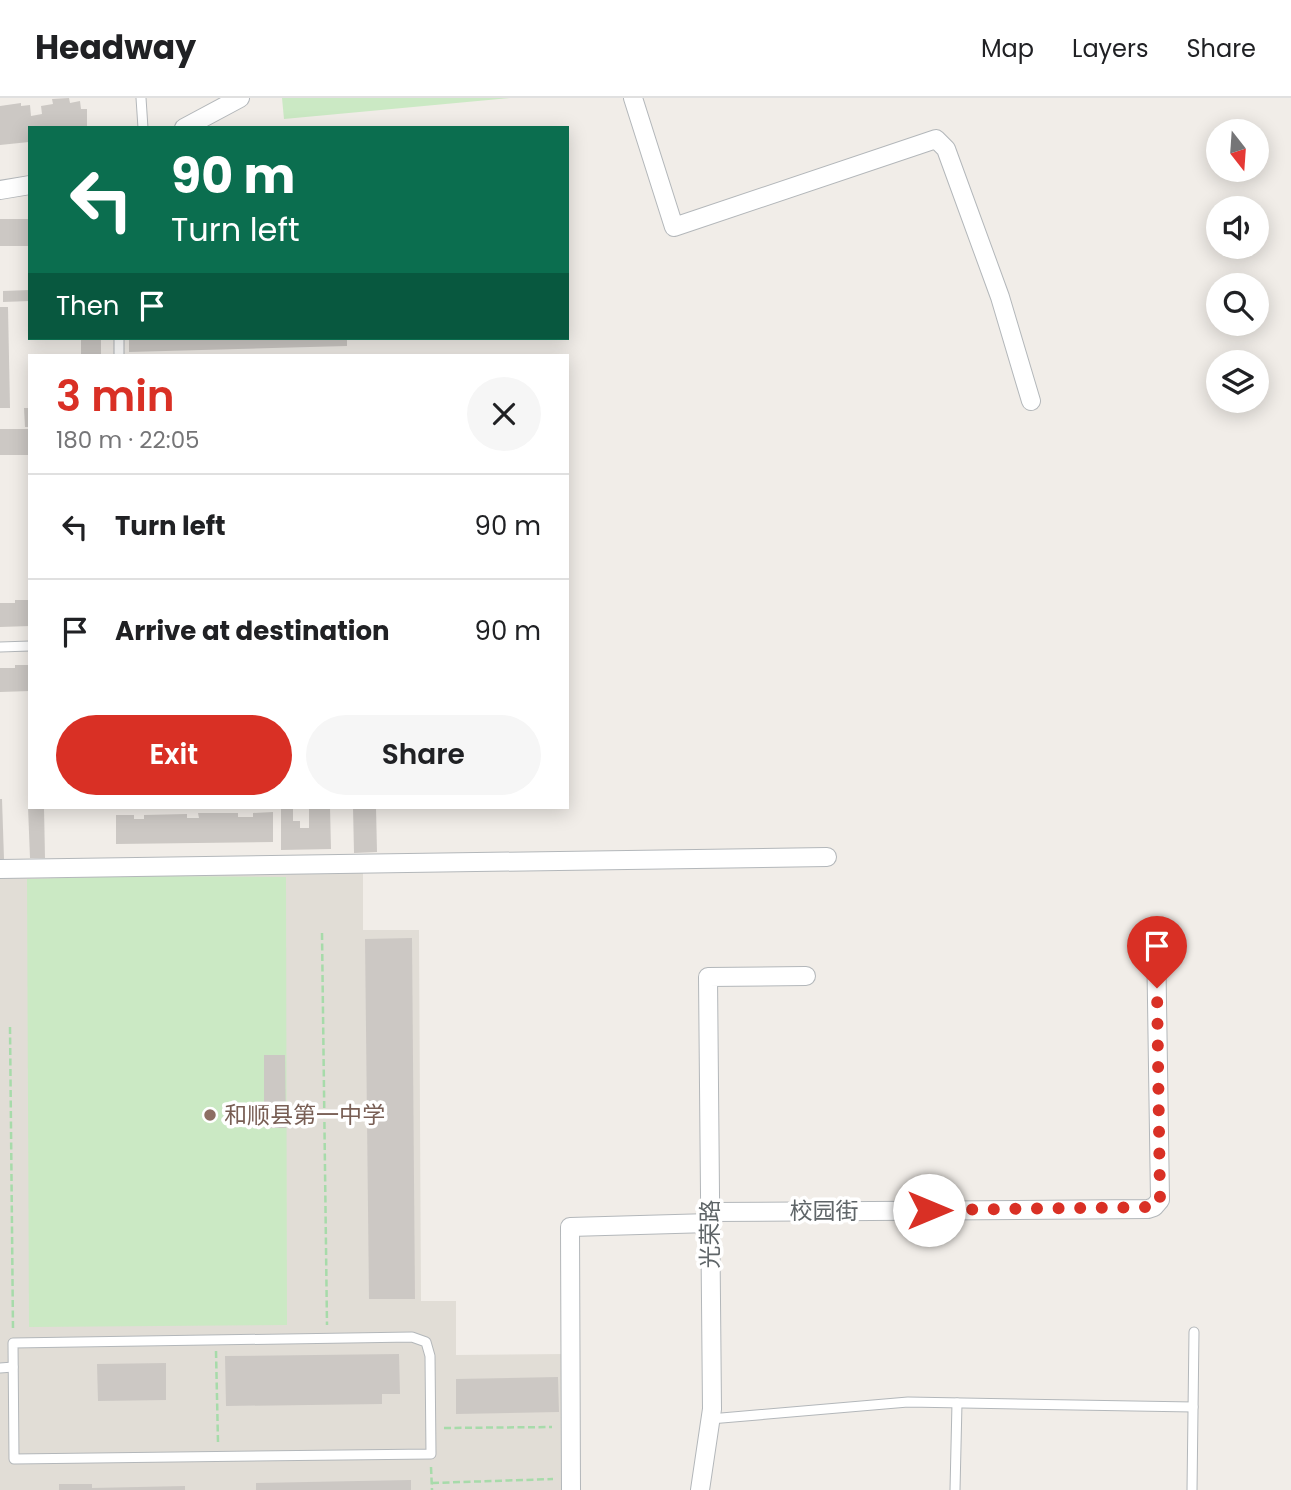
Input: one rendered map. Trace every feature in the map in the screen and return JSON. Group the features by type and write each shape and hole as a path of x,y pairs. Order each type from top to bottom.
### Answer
{"street":[{"path":"188,126 240,98"},
{"path":"633,98 674,228 936,139 946,149 951,161 1000,297 1031,401"},
{"path":"0,190 28,185"},
{"path":"0,869 827,857"},
{"name":"校园街","path":"571,1490 570,1227 710,1217 1154,1207 1160,1200 1156,935"},
{"name":"光荣路","path":"700,1490 710,1419 708,977 806,976"}],"lane":[{"path":"141,98 143,126"},
{"path":"0,646 28,646"},
{"path":"1192,1490 1194,1332"},
{"path":"412,1338 426,1342 430,1356 431,1454 15,1459 13,1343 216,1340 412,1338"},
{"path":"0,1367 13,1367"},
{"path":"710,1419 908,1402 1193,1407"},
{"path":"955,1490 957,1403"}],"path":[{"path":"322,933 327,1339"},
{"path":"10,1027 13,1343"},
{"path":"216,1340 218,1456"},
{"path":"431,1428 552,1426"},
{"path":"431,1454 432,1490"},
{"path":"432,1483 553,1481 552,1467"}],"shaded area":[{"name":"和顺县第一中学","path":"363,872 363,930 419,930 421,1301 456,1301 456,1355 564,1354 565,1490 0,1490 0,875"}],"green space":[{"path":"282,98 510,98 284,119"},
{"path":"137,876 286,877 287,1325 29,1327 27,879"}],"building":[{"path":"69,98 70,103 80,101 81,109 87,109 87,126 28,126 28,142 0,145 0,106 21,103 21,106 30,105 31,116 42,114 41,106 53,104 52,99"},
{"path":"0,219 28,219 28,246 0,246"},
{"path":"28,290 28,301 3,302 3,291"},
{"path":"0,307 8,307 10,408 0,408"},
{"path":"81,340 101,340 101,354 81,354"},
{"path":"129,340 347,340 347,346 129,352"},
{"path":"24,408 28,408 28,427 25,427"},
{"path":"0,429 28,429 28,455 0,455"},
{"path":"15,600 28,600 28,626 0,627 0,603 15,603"},
{"path":"15,665 28,665 28,691 0,692 0,668 15,668"},
{"path":"2,799 4,859 0,859"},
{"path":"28,809 44,809 45,858 30,858"},
{"path":"281,809 293,809 293,821 300,821 300,828 309,828 309,809 330,809 331,849 281,850"},
{"path":"353,809 376,809 377,852 354,853"},
{"path":"273,812 273,842 116,844 116,815 134,815 134,819 144,819 144,815 187,814 187,818 199,818 198,813 238,813 238,817 253,817 253,813"},
{"path":"412,938 415,1299 369,1299 365,939"},
{"path":"264,1055 285,1055 286,1128 264,1128"},
{"path":"399,1354 400,1394 382,1394 382,1404 226,1406 225,1356"},
{"path":"166,1363 166,1400 98,1401 97,1364"},
{"path":"558,1377 559,1412 456,1414 456,1379"},
{"path":"411,1480 411,1490 256,1490 256,1483"},
{"path":"59,1484 92,1484 92,1488 185,1486 185,1490 59,1490"}],"place":[{"name":"和顺县第一中学","path":"210,1115"}],"route":[{"path":"929,1210 1154,1207 1160,1200 1157,988"}]}
